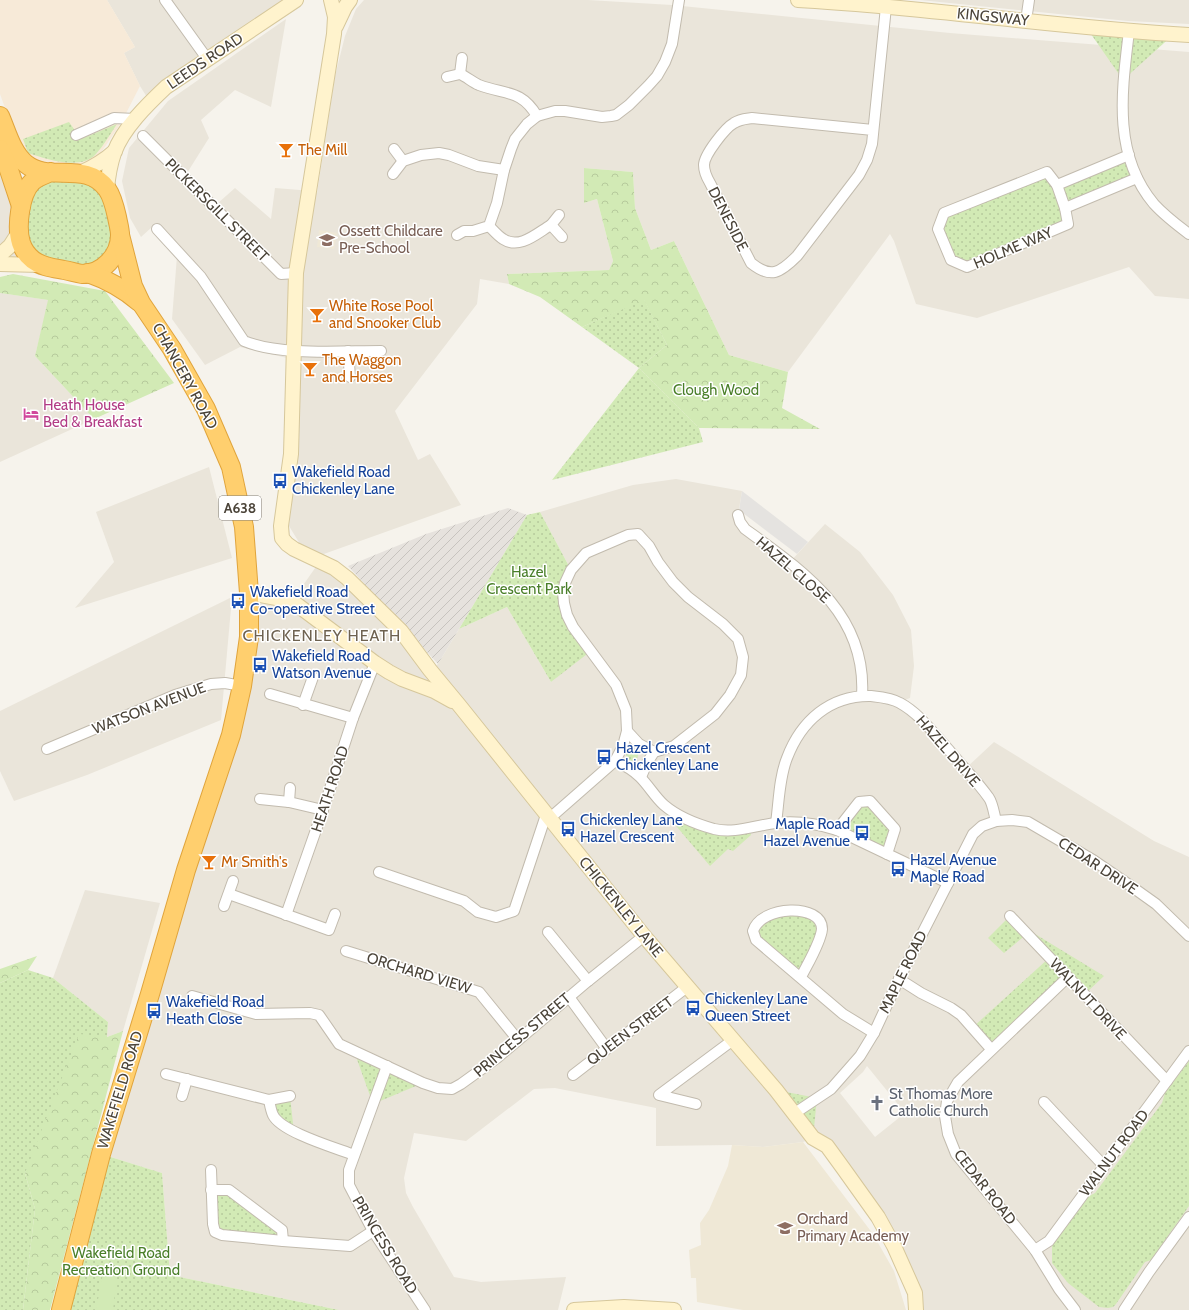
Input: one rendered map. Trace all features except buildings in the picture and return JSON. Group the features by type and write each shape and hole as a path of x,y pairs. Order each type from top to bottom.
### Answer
{"highway":[{"name":"A638","path":"0,116 16,152 25,164 36,170 80,173 95,178 107,189 115,210 120,235 120,244 111,261 104,267 82,274 40,265 29,257 24,250 19,232 23,196 32,182 40,176 51,172"},
{"name":"A638","path":"0,149 22,206"},
{"name":"CHANCERY ROAD","path":"120,235 133,286 141,303 172,349 206,409 232,467 244,527 249,593 248,637 242,686 231,735"},
{"name":"CHANCERY ROAD","path":"88,273 108,280 126,290 141,303"},
{"name":"WAKEFIELD ROAD","path":"61,1310 101,1154 186,870 231,735"}],"street":[{"path":"165,0 208,60"},
{"name":"LEEDS ROAD","path":"280,10 292,0"},
{"name":"LEEDS ROAD","path":"107,189 108,176 115,151 135,119 150,102 166,87 296,0"},
{"path":"293,350 296,273 334,34 335,17 331,0"},
{"path":"334,34 338,20 350,0"},
{"path":"489,226 501,190 504,170 515,139 527,124 537,116 555,111 565,111 602,117 616,115 629,105 658,76 665,62 672,44 679,0"},
{"name":"KINGSWAY","path":"798,0 886,7 1129,31 1189,35"},
{"path":"1026,21 1029,0"},
{"name":"DENESIDE","path":"873,130 752,118 741,119 727,128 706,156 704,165 710,183 751,263 760,270 770,273 778,271 789,264 797,256 859,175 867,160 872,144 886,7"},
{"path":"1129,31 1122,101 1125,140 1129,155 1137,178 1155,205 1189,234"},
{"path":"460,74 462,58"},
{"path":"447,77 460,74 479,85 512,93 522,98 532,106 537,116"},
{"path":"76,135 114,118 135,119"},
{"name":"PICKERSGILL STREET","path":"143,136 281,274 296,273"},
{"path":"394,149 403,161"},
{"name":"LEEDS ROAD","path":"80,173 100,164 115,151"},
{"path":"393,174 403,161 421,155 439,153 448,154 478,166 504,170"},
{"path":"1057,185 1129,155"},
{"name":"HOLME WAY","path":"1047,172 1057,185 1065,208 1068,224 967,267 951,260 938,228 944,213 1047,172"},
{"path":"1065,208 1137,178"},
{"path":"489,226 504,239 512,242 520,242 529,239 551,225 559,215"},
{"path":"551,225 562,237"},
{"path":"457,235 464,231 473,231 489,226"},
{"path":"157,228 201,276 244,341 254,345 293,350 381,351"},
{"path":"0,255 10,246 19,232"},
{"path":"0,264 40,265"},
{"name":"CHICKENLEY LANE","path":"293,350 290,454 280,526 282,538 294,549 334,568 347,578 401,631 430,670 687,988 795,1113 813,1138 827,1146 878,1217 894,1246 915,1293 916,1310"},
{"path":"348,351 350,377"},
{"name":"HAZEL CLOSE","path":"738,515 740,522 745,529 789,562 820,589 842,615 854,642 860,662 862,696"},
{"path":"378,872 464,901 478,912 496,917 514,911 548,816 615,760 623,746 627,731 626,710 616,685 573,627 567,615 563,592 571,570 586,553 628,534 638,534 649,546 658,562 673,582 688,597 723,624 738,639 743,656 740,675 730,695 715,714 674,746 654,752 640,778"},
{"path":"249,593 292,601 375,663 402,679 434,691 459,705"},
{"name":"HEATH ROAD","path":"286,916 353,718 375,663"},
{"path":"415,683 430,670"},
{"path":"303,705 313,677"},
{"name":"WATSON AVENUE","path":"47,749 175,695 211,684 226,683 242,686"},
{"path":"270,694 303,705 353,718"},
{"name":"HAZEL DRIVE","path":"776,823 781,775 791,748 802,728 825,708 842,699 862,696 879,697 899,702 919,716 990,799 996,821"},
{"path":"627,731 639,744 654,752"},
{"path":"59,744 63,754"},
{"path":"615,760 626,766 640,778 664,805 678,814 702,825 731,831 740,831 776,823 805,823 822,825 837,830 948,883"},
{"path":"289,802 290,788"},
{"path":"260,799 289,802 323,810"},
{"path":"837,830 859,802 870,801 896,829 887,854"},
{"name":"CEDAR DRIVE","path":"996,821 1012,820 1028,822 1093,860 1156,904 1189,936"},
{"name":"MAPLE ROAD","path":"795,1113 831,1089 860,1056 874,1033 899,978 973,834 982,826 996,821"},
{"path":"224,906 233,881"},
{"path":"229,894 286,916 329,930 335,914"},
{"path":"801,977 820,937 822,928 820,922 810,914 795,910 777,912 760,920 753,931 756,940 843,1014 874,1033"},
{"name":"WALNUT DRIVE","path":"1010,916 1167,1081"},
{"path":"548,932 588,981"},
{"name":"PRINCESS STREET","path":"387,1066 423,1083 438,1088 452,1089 497,1058 568,997 644,936"},
{"name":"ORCHARD VIEW","path":"346,950 479,992 518,1040"},
{"path":"899,978 921,993 951,1008 961,1015 991,1049"},
{"name":"CEDAR ROAD","path":"1068,978 991,1049 958,1082 947,1101 944,1116 948,1134 956,1154 1035,1250 1059,1289 1075,1310"},
{"name":"QUEEN STREET","path":"573,1075 687,988"},
{"path":"192,996 256,1014 319,1015 339,1044 387,1066"},
{"path":"568,997 607,1049"},
{"path":"696,1104 659,1095 733,1040"},
{"name":"WALNUT ROAD","path":"1035,1250 1049,1241 1189,1051"},
{"name":"PRINCESS ROAD","path":"387,1066 348,1170 349,1185 373,1231 425,1310"},
{"path":"166,1074 269,1100 290,1096"},
{"path":"182,1096 187,1079"},
{"path":"269,1100 273,1116 294,1133 354,1155"},
{"path":"1044,1102 1104,1166"},
{"path":"211,1170 213,1224 215,1232 222,1235 350,1246 373,1231"},
{"path":"211,1190 229,1190 282,1230 283,1241"},
{"path":"1124,1310 1149,1272 1189,1217"},
{"path":"574,1310 674,1310"}],"shaded area":[{"path":"0,0 107,0 135,47 124,53 140,86 121,123 100,154 90,162 80,166 52,165 29,158 20,149 0,94"},
{"path":"107,0 292,0 150,102 140,86 124,53 135,47"},
{"path":"364,0 588,0 672,5 950,33 1189,52 1189,299 1155,296 1129,267 977,318 916,304 894,241 890,234 788,372 729,355 674,241 651,250 635,208 633,172 584,168 584,203 597,199 613,261 609,270 507,274 509,284 480,279 477,304 395,411 418,460 430,454 461,505 321,555 300,544 289,526 297,458 300,361 240,347 205,365 172,319 177,256 152,227 141,237 130,218 122,181 129,148 168,101 286,19 271,107 235,90 201,120 209,138 187,173 218,203 235,188 271,219 275,188 317,193 335,76 345,36 356,9"},
{"path":"920,0 1189,0 1189,24 1128,21"},
{"path":"0,169 29,257 0,264"},
{"name":"Ossett Childcare Pre-School","path":"319,230 337,233 334,249 317,247"},
{"path":"0,293 49,300 35,356 94,419 0,462"},
{"path":"209,467 232,558 75,608 114,562 96,512"},
{"path":"676,479 742,491 738,515 740,522 790,562 825,524 860,552 893,595 911,630 914,666 910,698 899,702 965,769 994,742 1154,841 1189,857 1189,1310 916,1310 894,1246 813,1138 803,1142 763,1147 732,1145 656,1146 656,1108 555,1088 534,1089 466,1141 414,1133 404,1178 406,1193 413,1207 454,1277 481,1282 566,1277 558,1310 339,1310 170,1275 162,1173 101,1154 231,735 249,593 292,601 320,561 334,568 430,670 438,664 459,629 507,607 551,682 557,677 564,603 571,570 540,512 633,485","holes":["867,1066 905,1113 875,1137 840,1093 863,1072"]},
{"path":"742,491 808,542 797,554 739,510"},
{"path":"508,508 527,515 438,664 348,566 426,534"},
{"path":"232,597 221,720 87,775 14,801 0,771 0,711"},
{"path":"85,890 160,903 123,1031 107,1037 108,1022 53,978"},
{"name":"Orchard Primary Academy","path":"803,1142 873,1234 894,1271 906,1310 743,1310 697,1302 696,1278 691,1278 689,1250 701,1245 700,1223 709,1210 728,1166 732,1145 763,1147"}],"green space":[{"path":"1086,27 1174,34 1123,80"},
{"path":"69,122 81,139 117,124 96,154 90,159 82,162 63,162 28,153 23,139"},
{"path":"1129,155 1137,178 1065,208 1068,224 967,267 951,260 938,229 944,213 1047,172 1058,185"},
{"name":"Clough Wood","path":"584,168 633,172 635,208 651,250 674,241 729,355 788,372 782,408 820,429 699,428 639,368 667,345 644,300 582,327 540,297 509,284 507,274 609,270 613,261 597,199 584,203"},
{"path":"95,178 120,235 88,273 24,250 32,182"},
{"path":"13,274 105,291 174,383 94,419 35,356 48,300 0,293 0,277"},
{"path":"644,299 667,345 639,368 582,327"},
{"path":"639,368 699,428 703,442 552,480"},
{"name":"Hazel Crescent Park","path":"540,512 571,570 564,603 591,651 551,682 507,607 459,629 527,515"},
{"path":"630,749 634,749 638,755 634,761 630,761 626,757 626,753"},
{"path":"870,801 895,829 887,854 837,830 859,802"},
{"path":"664,805 702,825 750,829 751,835 733,851 728,849 710,866 666,814"},
{"path":"800,911 822,925 801,977 756,940 757,923"},
{"path":"1010,916 1017,923 1104,976 1084,995 1068,978 991,1049 972,1028 1049,958 1027,934 1004,953 988,938"},
{"path":"37,956 28,970 0,983 0,969"},
{"path":"28,970 53,978 108,1022 107,1037 25,1173 35,1209 23,1310 0,1310 0,983"},
{"path":"123,1031 50,1310 23,1310 35,1209 25,1173 79,1034 107,1037"},
{"path":"354,1051 423,1083 373,1104"},
{"path":"1189,1061 1189,1206 1151,1260 1145,1262 1116,1304 1113,1307 1108,1308 1099,1307 1068,1283 1052,1263 1052,1246 1089,1196 1095,1193 1162,1103 1165,1093"},
{"path":"776,1090 817,1098 813,1138"},
{"path":"290,1096 294,1133 281,1124 269,1100"},
{"name":"Wakefield Road Recreation Ground","path":"101,1154 162,1173 170,1275 339,1310 61,1310"},
{"path":"211,1190 229,1190 282,1230 283,1241 215,1232"},
{"path":"105,1263 108,1268 112,1266 117,1275 113,1310 96,1310"}],"place":[{"name":"The Mill","path":"286,150"},
{"name":"Ossett Childcare Pre-School","path":"327,240"},
{"name":"White Rose Pool and Snooker Club","path":"317,315"},
{"name":"The Waggon and Horses","path":"310,369"},
{"name":"Heath House Bed & Breakfast","path":"31,414"},
{"name":"Wakefield Road Chickenley Lane","path":"280,481"},
{"name":"Wakefield Road Co-operative Street","path":"238,601"},
{"name":"Wakefield Road Watson Avenue","path":"260,665"},
{"name":"Hazel Crescent Chickenley Lane","path":"604,757"},
{"name":"Chickenley Lane Hazel Crescent","path":"568,829"},
{"name":"Maple Road Hazel Avenue","path":"862,833"},
{"name":"Mr Smith's","path":"209,862"},
{"name":"Hazel Avenue Maple Road","path":"898,869"},
{"name":"Chickenley Lane Queen Street","path":"693,1008"},
{"name":"Wakefield Road Heath Close","path":"154,1011"},
{"name":"St Thomas More Catholic Church","path":"877,1103"},
{"name":"Orchard Primary Academy","path":"785,1228"}],"district":[{"name":"CHICKENLEY HEATH","path":"322,635"}]}
